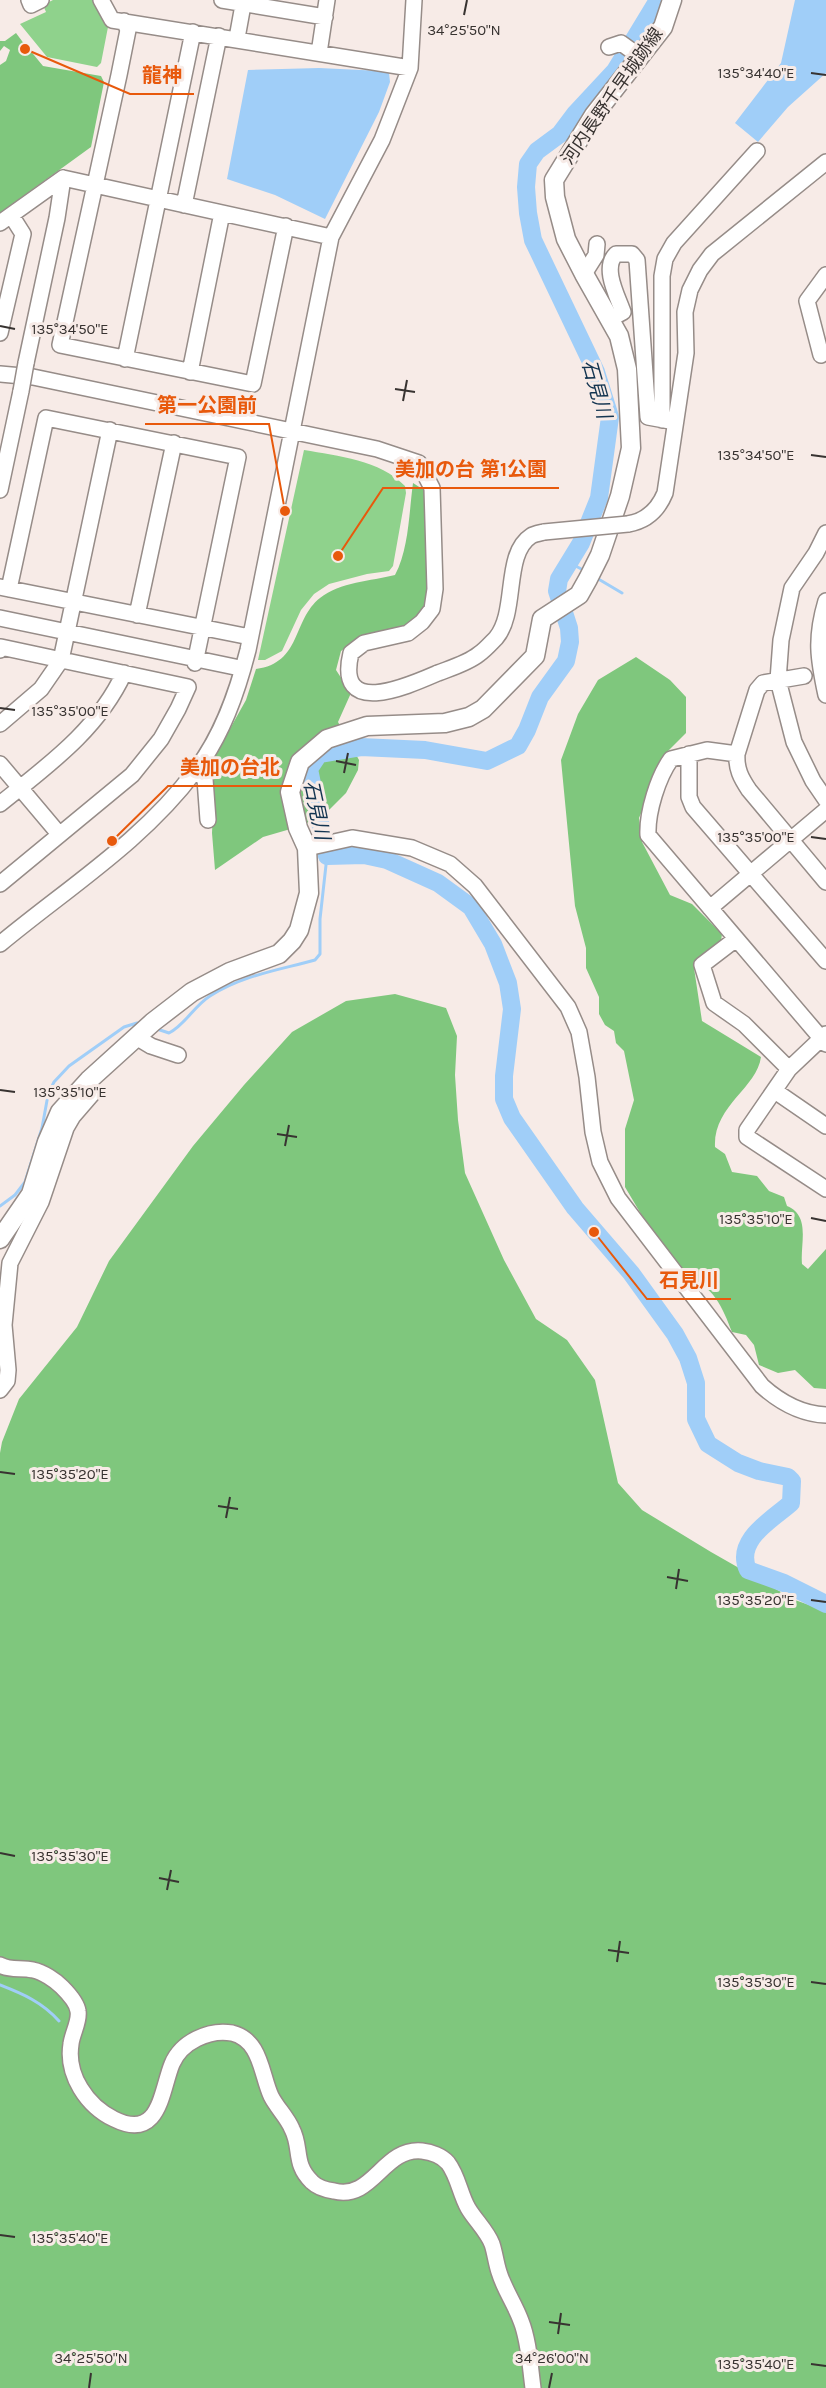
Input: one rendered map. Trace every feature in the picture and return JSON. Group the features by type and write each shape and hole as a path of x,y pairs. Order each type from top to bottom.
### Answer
{"main road":[{"name":"河内長野千早城跡線","path":"0,1239 31,1194 47,1142 60,1112 89,1080 144,1030 192,992 230,972 279,954 299,930 309,892 308,848 298,828 290,792 300,762 327,739 367,726 445,723 469,717 483,709 535,656 542,619 579,595 591,573 600,555 620,496 631,448 627,369 620,336 566,239 558,213 554,180 594,115 663,27 672,0"}],"street":[{"path":"28,0 31,5 41,0"},
{"path":"101,0 112,20 155,23 193,32 410,68"},
{"path":"222,0 243,5 273,4 325,17"},
{"path":"319,53 327,0"},
{"path":"0,944 147,825 195,771 217,737 232,704 243,670 332,237 382,140 410,68 414,0"},
{"path":"237,38 243,5"},
{"path":"124,21 128,30 60,345 254,384 286,226"},
{"path":"125,358 193,32"},
{"path":"184,205 219,36"},
{"path":"615,45 638,56"},
{"path":"0,374 43,379 293,430 377,448 419,463 432,488 435,589 432,609 422,622 408,633 363,643 351,653 349,674 353,684 362,691 374,694 394,691 478,655 498,636 506,619 516,558 521,546 531,536 544,532 638,522 648,517 661,502 667,482 669,421 661,300 665,259 674,243 757,151"},
{"path":"669,421 686,353 685,312 690,290 700,270 712,254 826,162"},
{"path":"0,333 23,234 6,219 63,178 332,237"},
{"path":"0,490 57,218 63,178"},
{"path":"190,372 222,213"},
{"path":"584,274 596,255 597,244"},
{"path":"610,319 623,312 609,268 610,259 616,254 632,254 637,260 648,417 669,421"},
{"path":"824,354 807,301 826,275"},
{"path":"195,661 202,629 238,457 46,418 5,588 202,629 250,637"},
{"path":"0,724 41,689 61,660 110,430"},
{"path":"137,615 174,443"},
{"path":"826,533 816,553 792,588 781,640 778,680 794,742 813,781 826,800"},
{"path":"826,601 821,617 817,648 826,696"},
{"path":"0,618 195,661 235,667"},
{"path":"0,648 189,684 161,739 132,775 0,884"},
{"path":"0,804 88,728 115,693 124,673"},
{"path":"804,675 763,683 758,690 737,754 736,765 739,775 826,882"},
{"path":"737,754 707,750 671,759 662,771 648,835 824,1039 789,1069 747,1130 747,1137 826,1189"},
{"path":"688,754 689,797 693,807 826,961"},
{"path":"0,764 59,834"},
{"path":"195,771 205,779 208,820"},
{"path":"710,908 826,810"},
{"path":"308,848 352,838 412,848 450,864 475,886 568,1007 579,1032 593,1132 600,1162 618,1198 762,1386 776,1398 795,1408 812,1414 826,1414"},
{"path":"736,939 702,965 714,1003 744,1024 789,1069"},
{"path":"144,1030 151,1046 178,1055"},
{"path":"0,1390 7,1381 8,1370 4,1325 10,1263 41,1202 66,1128 92,1094 90,1091 71,1109 60,1112"},
{"path":"774,1091 826,1126"},
{"path":"0,1965 5,1968 33,1970 47,1976 63,1988 73,2000 79,2012 71,2044 70,2062 74,2076 84,2094 115,2119 130,2124 142,2123 153,2116 161,2105 172,2064 178,2053 201,2037 216,2032 233,2034 245,2039 253,2048 272,2098 292,2128 296,2140 297,2160 314,2184 341,2193 354,2191 366,2184 391,2159 407,2152 420,2151 435,2154 447,2162 467,2207 491,2243 499,2273 522,2322 533,2388"}],"green space":[{"path":"53,0 95,0 108,27 101,63 97,67 47,57 20,24 46,12 43,5"},
{"path":"16,33 25,45 22,48 26,52 29,49 43,66 101,76 104,82 91,147 0,213 0,65 6,61 10,50 4,46 0,51 0,41 5,41"},
{"path":"304,450 358,460 383,470 405,486 406,493 393,566 389,571 329,584 314,594 301,610 282,651 265,660 258,660"},
{"path":"413,483 424,490 431,596 424,612 411,623 363,636 341,651 336,670 351,693 338,722 359,760 358,770 346,793 318,821 263,837 215,870 212,833 214,787 208,768 246,700 256,669 271,665 289,650 311,607 320,598 346,585 395,575 406,542"},
{"path":"636,657 670,680 686,697 686,733 667,752 639,818 642,842 670,895 692,904 722,934 721,941 694,968 702,1021 761,1057 752,1078 721,1120 716,1133 715,1147 725,1154 732,1172 757,1176 769,1191 784,1197 787,1206 799,1216 803,1231 802,1264 808,1269 826,1249 826,1389 814,1388 795,1370 778,1373 759,1365 754,1345 746,1335 732,1332 721,1306 710,1291 695,1282 685,1280 670,1263 625,1187 625,1129 634,1100 624,1051 616,1043 614,1031 605,1025 599,1014 599,997 586,968 586,948 575,906 561,760 578,714 598,680"},
{"path":"395,994 446,1008 457,1036 455,1075 465,1173 504,1260 536,1319 567,1340 595,1380 618,1483 642,1510 795,1600 826,1611 826,2388 0,2388 0,1453 2,1442 19,1399 77,1327 109,1261 193,1146 244,1085 292,1032 346,1001"}],"water":[{"path":"795,0 826,0 826,73 788,107 758,142 735,123 781,63"},
{"path":"319,68 382,71 389,73 390,82 379,112 325,219 275,195 227,179 248,70"}],"waterway":[{"name":"石見川","path":"658,0 615,71 575,114 560,134 537,151 528,164 526,187 533,240 596,372 610,417 599,498 581,543 559,579 557,591 569,628 570,642 566,661 540,697 518,746 487,761 425,750 361,747 319,754 309,769 327,856 364,855 387,860 438,883 471,907 493,944 508,983 512,1009 504,1076 504,1099 512,1118 575,1208 631,1273 675,1334 688,1358 696,1383 696,1419 708,1444 738,1463 759,1471 788,1477 792,1481 791,1503 758,1531 746,1549 745,1559 748,1570 784,1583 826,1604"},
{"path":"570,563 585,571"},
{"path":"595,577 622,593"},
{"path":"157,1029 169,1033 175,1030 204,1000 235,983 315,960 320,954 320,919 327,856"},
{"path":"0,1206 15,1195 25,1182 42,1128 48,1095 54,1082 69,1066 124,1027 137,1023 142,1024"},
{"path":"0,1985 32,1999 59,2021"}],"place":[{"name":"龍神","path":"25,49"},
{"name":"第一公園前","path":"285,511"},
{"name":"美加の台 第1公園","path":"338,556"},
{"name":"美加の台北","path":"112,841"},
{"name":"石見川","path":"594,1232"}]}
